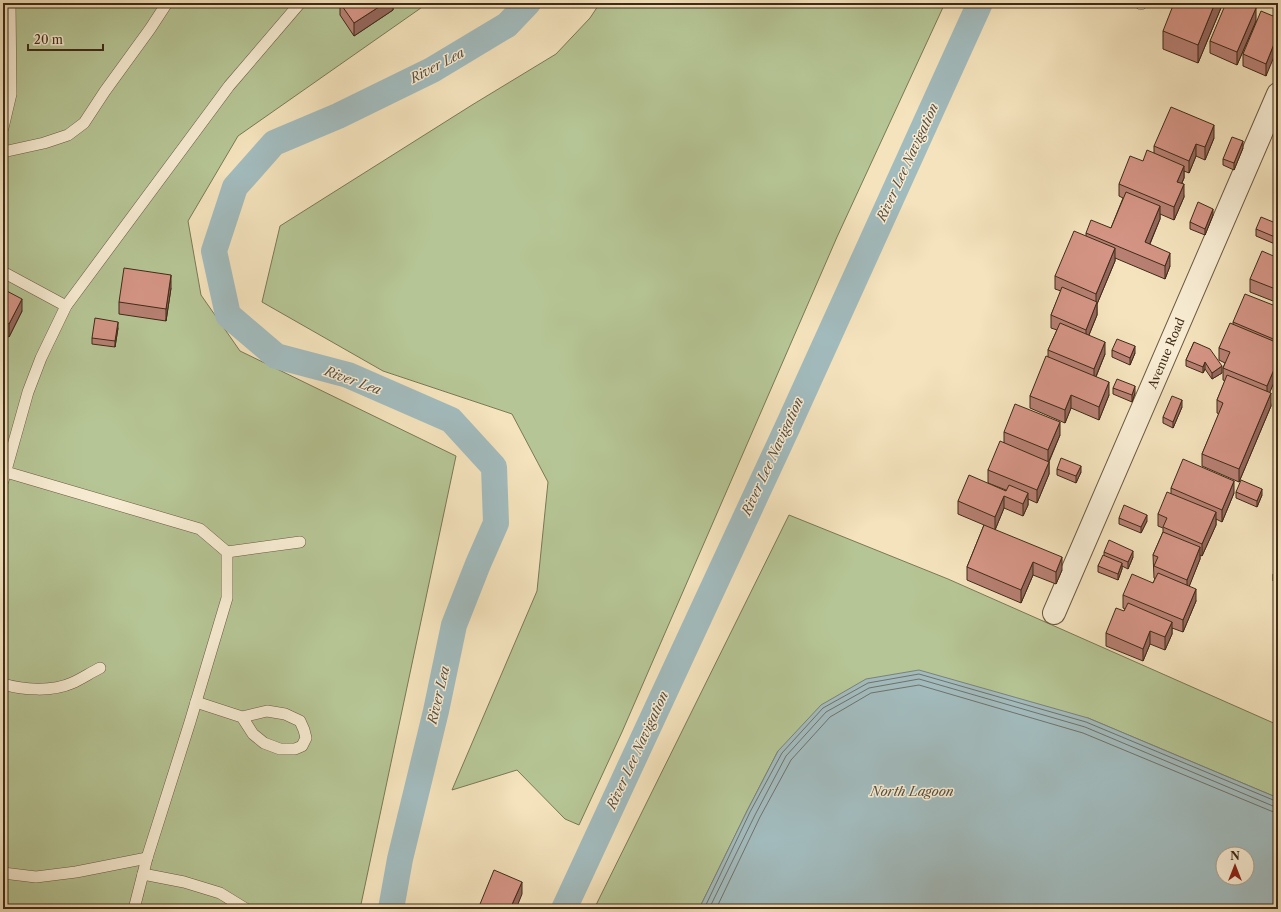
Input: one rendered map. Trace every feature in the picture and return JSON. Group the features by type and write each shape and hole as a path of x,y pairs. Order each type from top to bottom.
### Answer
{"street":[{"name":"Avenue Road","path":"1054,613 1278,94"}],"lane":[{"path":"3,128 11,94 10,3"},
{"path":"3,152 68,136 84,123 104,91 150,29 167,3"},
{"path":"300,3 230,86 66,306 41,358 28,392 4,476 200,529 227,552 300,542"},
{"path":"3,272 66,306"},
{"path":"134,909 147,858 227,598 227,552"},
{"path":"3,684 19,688 45,689 70,684 100,668"},
{"path":"196,702 242,717 267,710 285,714 300,721 306,738 302,746 295,749 280,749 264,743 253,734 242,717"},
{"path":"3,873 36,877 76,872 147,858"},
{"path":"143,874 184,882 220,893 246,909"}],"green space":[{"path":"3,3 428,3 238,136 188,221 201,295 240,351 456,456 360,909 3,909"},
{"path":"600,3 945,3 837,237 622,732 579,825 565,819 517,770 452,790 537,591 548,482 512,414 383,371 262,302 280,226 556,54 590,18"},
{"path":"789,515 948,579 1278,725 1278,798 1088,718 778,751 699,909 594,909"}],"water":[{"name":"North Lagoon","path":"919,670 1088,718 1278,798 1278,909 699,909 778,751 821,705 866,679"}],"building":[{"path":"340,3 385,3 354,23"},
{"path":"1174,3 1215,3 1198,45 1163,31"},
{"path":"1226,3 1244,3 1256,8 1237,52 1210,41"},
{"path":"1278,4 1278,34 1266,64 1243,54 1261,11 1273,16"},
{"path":"1171,107 1214,125 1205,147 1196,144 1189,161 1154,146"},
{"path":"1232,137 1243,141 1234,163 1223,159"},
{"path":"1147,150 1184,166 1177,182 1184,184 1174,207 1119,184 1130,156 1143,161"},
{"path":"1126,192 1160,206 1145,242 1170,253 1165,266 1086,233 1091,220 1111,228"},
{"path":"1198,202 1213,209 1205,229 1190,222"},
{"path":"1261,217 1278,224 1278,231 1275,237 1256,229"},
{"path":"1074,231 1115,248 1096,294 1055,276"},
{"path":"1278,239 1278,252 1274,250"},
{"path":"1262,251 1278,258 1278,290 1250,279"},
{"path":"124,268 171,275 166,309 119,302"},
{"path":"1062,287 1097,302 1086,330 1051,315"},
{"path":"3,289 22,299 9,324 3,321"},
{"path":"1245,294 1278,307 1278,341 1233,322"},
{"path":"95,318 118,322 115,341 92,338"},
{"path":"1060,323 1105,342 1094,369 1048,350"},
{"path":"1230,323 1278,343 1278,360 1267,386 1223,368 1230,352 1219,348"},
{"path":"1117,339 1135,346 1130,358 1112,350"},
{"path":"1194,342 1210,349 1222,366 1212,373 1205,362 1203,367 1186,360"},
{"path":"1046,356 1109,382 1099,407 1071,395 1065,410 1030,396"},
{"path":"1227,375 1271,393 1239,469 1202,454 1223,403 1217,400"},
{"path":"1117,379 1135,386 1132,395 1113,388"},
{"path":"1172,396 1182,400 1173,422 1163,417"},
{"path":"1015,404 1060,422 1048,450 1004,432"},
{"path":"1000,441 1049,462 1037,490 988,470"},
{"path":"1061,458 1081,466 1076,476 1057,469"},
{"path":"1183,459 1234,481 1222,510 1171,488"},
{"path":"969,475 1006,491 1009,485 1028,493 1023,504 1004,496 995,517 958,501"},
{"path":"1241,480 1262,489 1257,501 1236,492"},
{"path":"1167,492 1216,512 1202,544 1163,527 1167,518 1158,514"},
{"path":"1124,505 1147,515 1141,527 1119,518"},
{"path":"984,525 1062,557 1056,572 1033,562 1021,590 967,567"},
{"path":"1163,532 1200,547 1187,580 1154,566 1158,557 1153,555"},
{"path":"1109,540 1133,551 1128,562 1104,552"},
{"path":"1103,555 1122,563 1118,574 1098,566"},
{"path":"1278,564 1278,577 1273,575"},
{"path":"1158,573 1196,589 1183,620 1123,595 1132,574 1153,583"},
{"path":"1128,603 1172,622 1165,637 1150,631 1143,649 1106,633 1116,608 1124,611"},
{"path":"494,870 522,882 510,909 478,909"}],"waterway":[{"name":"River Lea","path":"391,909 400,859 436,711 454,625 496,523 494,467 451,420 348,375 276,356 228,315 214,251 235,187 274,143 338,116 432,70 507,25 528,3"},
{"name":"River Lee Navigation","path":"564,909 788,426 980,3"}]}
